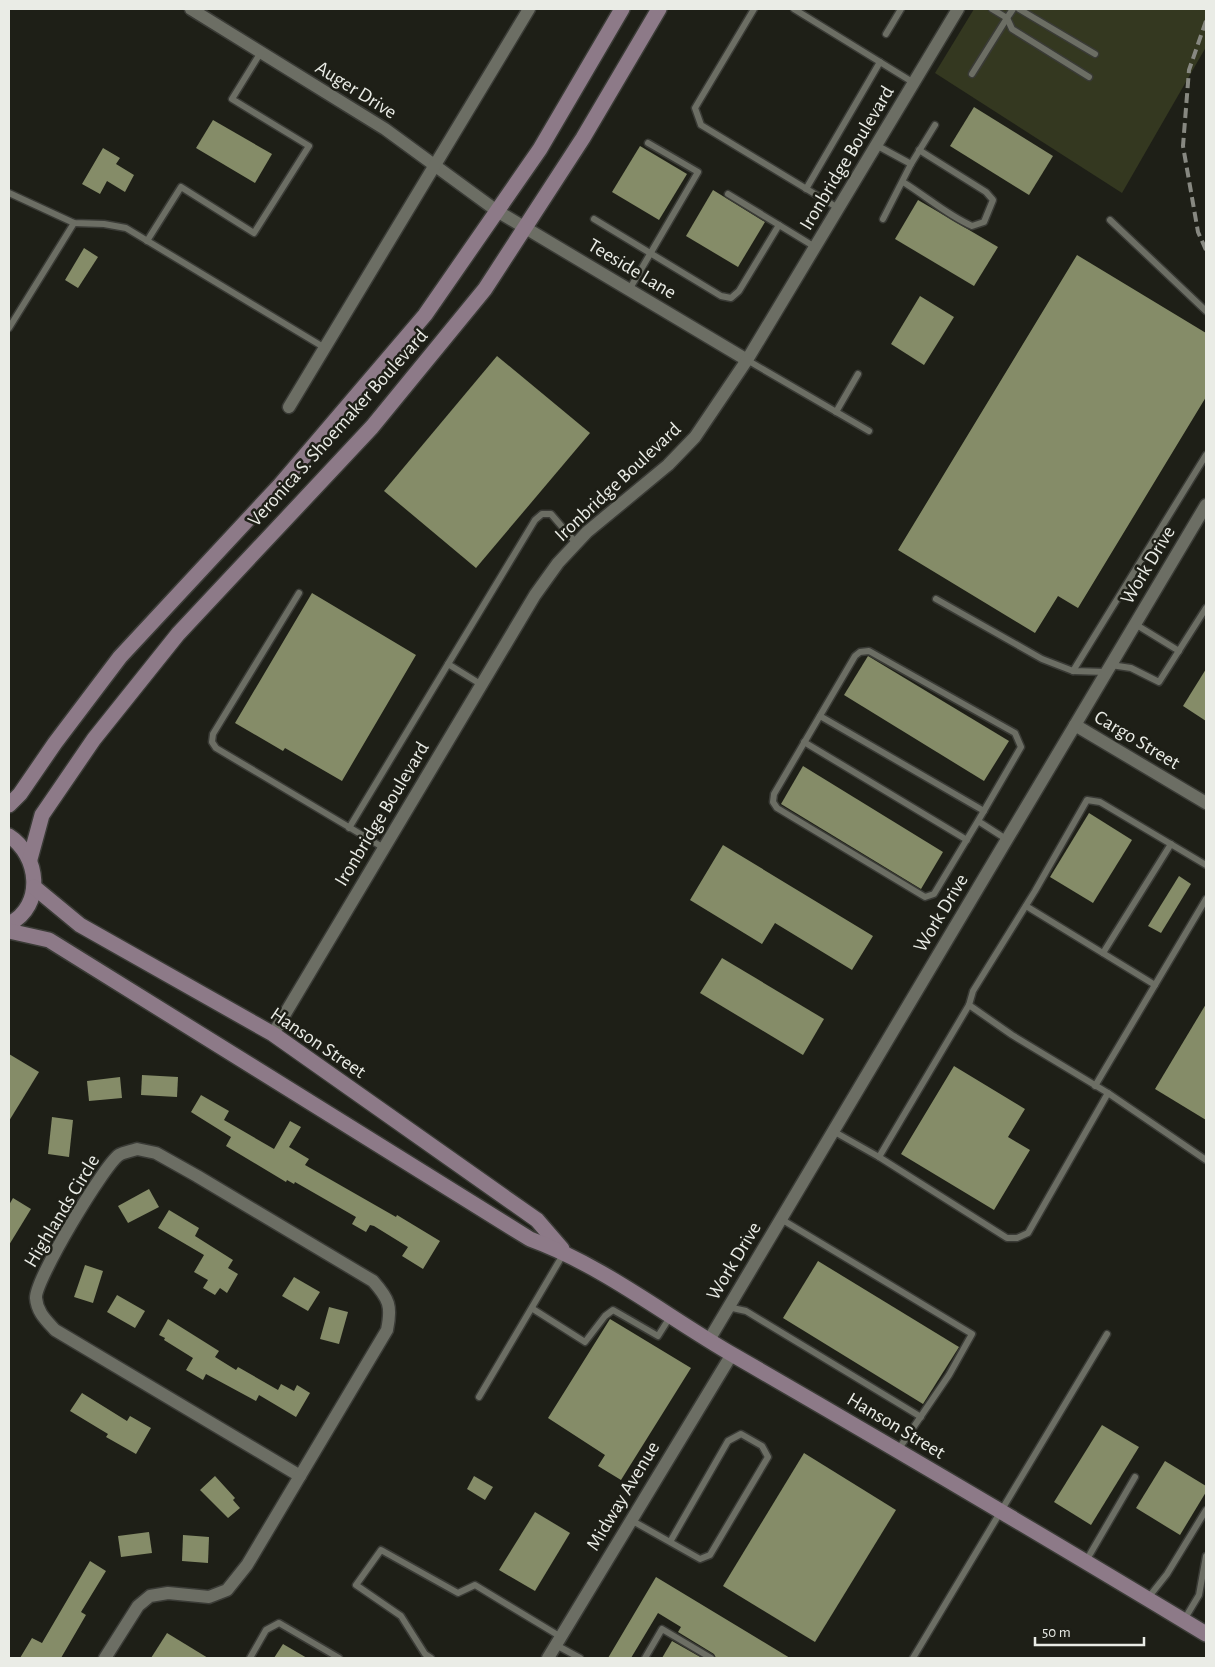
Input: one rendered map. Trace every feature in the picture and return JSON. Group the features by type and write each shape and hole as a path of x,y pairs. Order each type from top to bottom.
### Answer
{"street":[{"name":"Auger Drive","path":"190,9 385,129 497,210"},
{"path":"290,407 529,9"},
{"name":"Veronica S. Shoemaker Boulevard","path":"9,805 20,794 55,743 120,658 279,486 425,315 540,148 622,9"},
{"name":"Veronica S. Shoemaker Boulevard","path":"30,859 42,815 94,739 178,634 372,427 485,289 583,138 659,9"},
{"name":"Ironbridge Boulevard","path":"273,1034 535,595 558,563 587,532 668,465 696,437 747,360 958,9"},
{"name":"Teeside Lane","path":"497,210 747,360"},
{"name":"Work Drive","path":"709,1340 1206,505"},
{"name":"Cargo Street","path":"1075,725 1206,802"},
{"path":"9,836 22,846 30,859 34,872 34,887 30,900 23,912 9,924"},
{"name":"Hanson Street","path":"34,887 80,925 273,1034 536,1220 565,1252"},
{"name":"Hanson Street","path":"9,930 49,940 530,1239 565,1252 732,1354 898,1450 1206,1634"},
{"name":"Highlands Circle","path":"105,1658 138,1606 150,1596 168,1593 209,1597 227,1590 247,1564 300,1476 387,1330 391,1312 386,1296 373,1281 156,1153 137,1149 119,1155 108,1167 42,1276 36,1297 40,1314 55,1330 300,1476"},
{"name":"Midway Avenue","path":"548,1658 732,1354"}],"lane":[{"path":"754,9 695,108 700,125 838,208"},
{"path":"794,9 914,83"},
{"path":"886,34 901,9"},
{"path":"992,9 1007,18 1012,30 1089,78"},
{"path":"972,74 1013,9"},
{"path":"1019,9 1095,54"},
{"path":"147,241 180,187 254,233 309,146 232,100 261,52"},
{"path":"806,189 880,62"},
{"path":"883,219 903,182 910,164 935,125"},
{"path":"629,290 698,172 648,143"},
{"path":"876,145 910,164"},
{"path":"903,182 933,200 952,218 972,226 984,222 990,211 993,200 986,192 919,150"},
{"path":"9,193 74,223 104,224 126,228 326,349"},
{"path":"728,194 815,247"},
{"path":"594,219 721,296 731,298 739,291 779,225"},
{"path":"1110,220 1206,311"},
{"path":"9,328 74,223"},
{"path":"747,360 869,431"},
{"path":"836,412 858,374"},
{"path":"1073,671 1206,454"},
{"path":"349,828 535,520 542,514 551,514 576,543"},
{"path":"298,593 213,734 212,742 216,748 384,848"},
{"path":"936,599 1042,659 1073,671 1131,668 1159,682 1206,608"},
{"path":"1135,624 1179,651"},
{"path":"860,652 869,652 1015,734 1021,747 934,894 925,897 777,808 773,802 774,794 804,742 855,656 860,652"},
{"path":"448,664 482,685"},
{"path":"820,716 984,812"},
{"path":"804,742 967,840"},
{"path":"879,1157 970,1005 973,991 1026,906 1087,800 1100,802 1206,865"},
{"path":"978,822 1006,839"},
{"path":"1103,953 1171,844"},
{"path":"1095,1086 1206,899"},
{"path":"1026,906 1155,985"},
{"path":"970,1005 1045,1057 1108,1093 1206,1160"},
{"path":"833,1131 879,1157 1007,1238 1017,1238 1028,1233 1108,1093"},
{"path":"781,1219 972,1334 949,1375 898,1450"},
{"path":"479,1397 533,1309 565,1252"},
{"path":"728,1307 746,1311 921,1417"},
{"path":"533,1309 585,1342 605,1316 613,1310 658,1336 670,1316"},
{"path":"913,1658 1107,1334"},
{"path":"631,1520 700,1559 710,1555 768,1457 762,1446 742,1434 728,1441 670,1542"},
{"path":"1085,1562 1135,1478"},
{"path":"1147,1598 1167,1574 1206,1510"},
{"path":"431,1658 425,1654 401,1616 356,1585 381,1550 458,1593 474,1585 558,1641 580,1658"},
{"path":"1184,1620 1200,1595 1206,1556"},
{"path":"250,1658 266,1630 279,1623 339,1658"},
{"path":"645,1658 662,1629 711,1658"}],"green space":[{"path":"974,9 1206,9 1206,47 1122,193 935,73"}],"building":[{"path":"974,107 1053,156 1029,195 950,146"},
{"path":"213,120 272,154 255,183 196,148"},
{"path":"640,146 687,174 659,220 612,192"},
{"path":"103,148 120,158 116,164 134,175 125,192 107,181 100,194 82,184"},
{"path":"713,190 765,222 738,267 686,236"},
{"path":"918,200 998,247 974,286 895,239"},
{"path":"84,248 98,257 78,288 65,280"},
{"path":"1077,255 1206,333 1206,397 1078,608 1058,596 1035,633 898,550"},
{"path":"920,296 954,317 924,365 891,344"},
{"path":"497,356 590,433 476,568 384,491"},
{"path":"312,593 416,655 342,781 285,748 283,751 235,723"},
{"path":"868,656 1009,741 984,781 844,695"},
{"path":"1206,669 1206,721 1183,706"},
{"path":"803,766 943,852 921,889 781,804"},
{"path":"1089,813 1132,840 1093,903 1050,877"},
{"path":"723,845 873,936 852,970 775,923 762,944 690,900"},
{"path":"1179,876 1191,884 1161,933 1148,926"},
{"path":"722,958 824,1019 803,1055 700,993"},
{"path":"1206,1004 1206,1120 1155,1089"},
{"path":"9,1054 39,1072 9,1121"},
{"path":"954,1066 1025,1109 1008,1137 1030,1150 994,1210 901,1154"},
{"path":"142,1075 178,1077 177,1097 141,1095"},
{"path":"120,1077 122,1098 89,1101 87,1081"},
{"path":"201,1095 229,1111 224,1120 274,1149 290,1121 301,1127 289,1147 309,1159 305,1165 396,1217 397,1215 440,1241 423,1269 402,1256 408,1247 374,1226 370,1225 366,1232 352,1224 356,1217 295,1182 294,1184 287,1180 286,1182 226,1146 231,1137 191,1112"},
{"path":"52,1117 73,1120 69,1157 48,1154"},
{"path":"149,1189 159,1207 128,1223 118,1206"},
{"path":"13,1198 31,1209 9,1245 9,1205"},
{"path":"169,1210 199,1228 195,1236 233,1260 228,1268 238,1274 227,1293 220,1288 215,1295 203,1288 208,1280 194,1272 204,1255 158,1228"},
{"path":"818,1261 959,1347 923,1404 783,1318"},
{"path":"85,1265 103,1271 93,1303 74,1297"},
{"path":"294,1277 320,1292 308,1311 282,1296"},
{"path":"117,1295 145,1311 135,1328 107,1312"},
{"path":"329,1307 348,1312 339,1344 320,1339"},
{"path":"168,1319 219,1351 215,1357 236,1370 238,1367 278,1390 281,1384 294,1391 297,1385 310,1393 296,1417 259,1395 256,1401 206,1374 203,1380 186,1370 193,1358 159,1335"},
{"path":"610,1319 691,1368 621,1480 598,1466 605,1455 548,1418"},
{"path":"82,1393 127,1421 130,1416 151,1428 136,1454 106,1437 108,1434 70,1411"},
{"path":"1102,1425 1139,1447 1091,1525 1054,1502"},
{"path":"804,1453 896,1510 815,1642 723,1586"},
{"path":"1165,1461 1206,1486 1206,1492 1180,1535 1136,1508"},
{"path":"215,1476 235,1498 233,1500 240,1508 228,1518 200,1490"},
{"path":"474,1476 493,1487 485,1500 467,1489"},
{"path":"535,1512 570,1533 535,1591 499,1570"},
{"path":"149,1532 152,1553 121,1557 118,1536"},
{"path":"183,1535 209,1537 208,1563 182,1561"},
{"path":"90,1561 106,1571 81,1612 86,1615 61,1658 20,1658 32,1638 42,1643"},
{"path":"656,1577 790,1658 716,1658 714,1654 678,1632 681,1627 658,1613 631,1658 608,1658"},
{"path":"167,1633 208,1658 151,1658"},
{"path":"672,1641 702,1658 662,1658"},
{"path":"283,1644 307,1658 274,1658"}],"railway":[{"path":"1206,21 1189,70 1183,146 1198,232 1206,250"}]}
